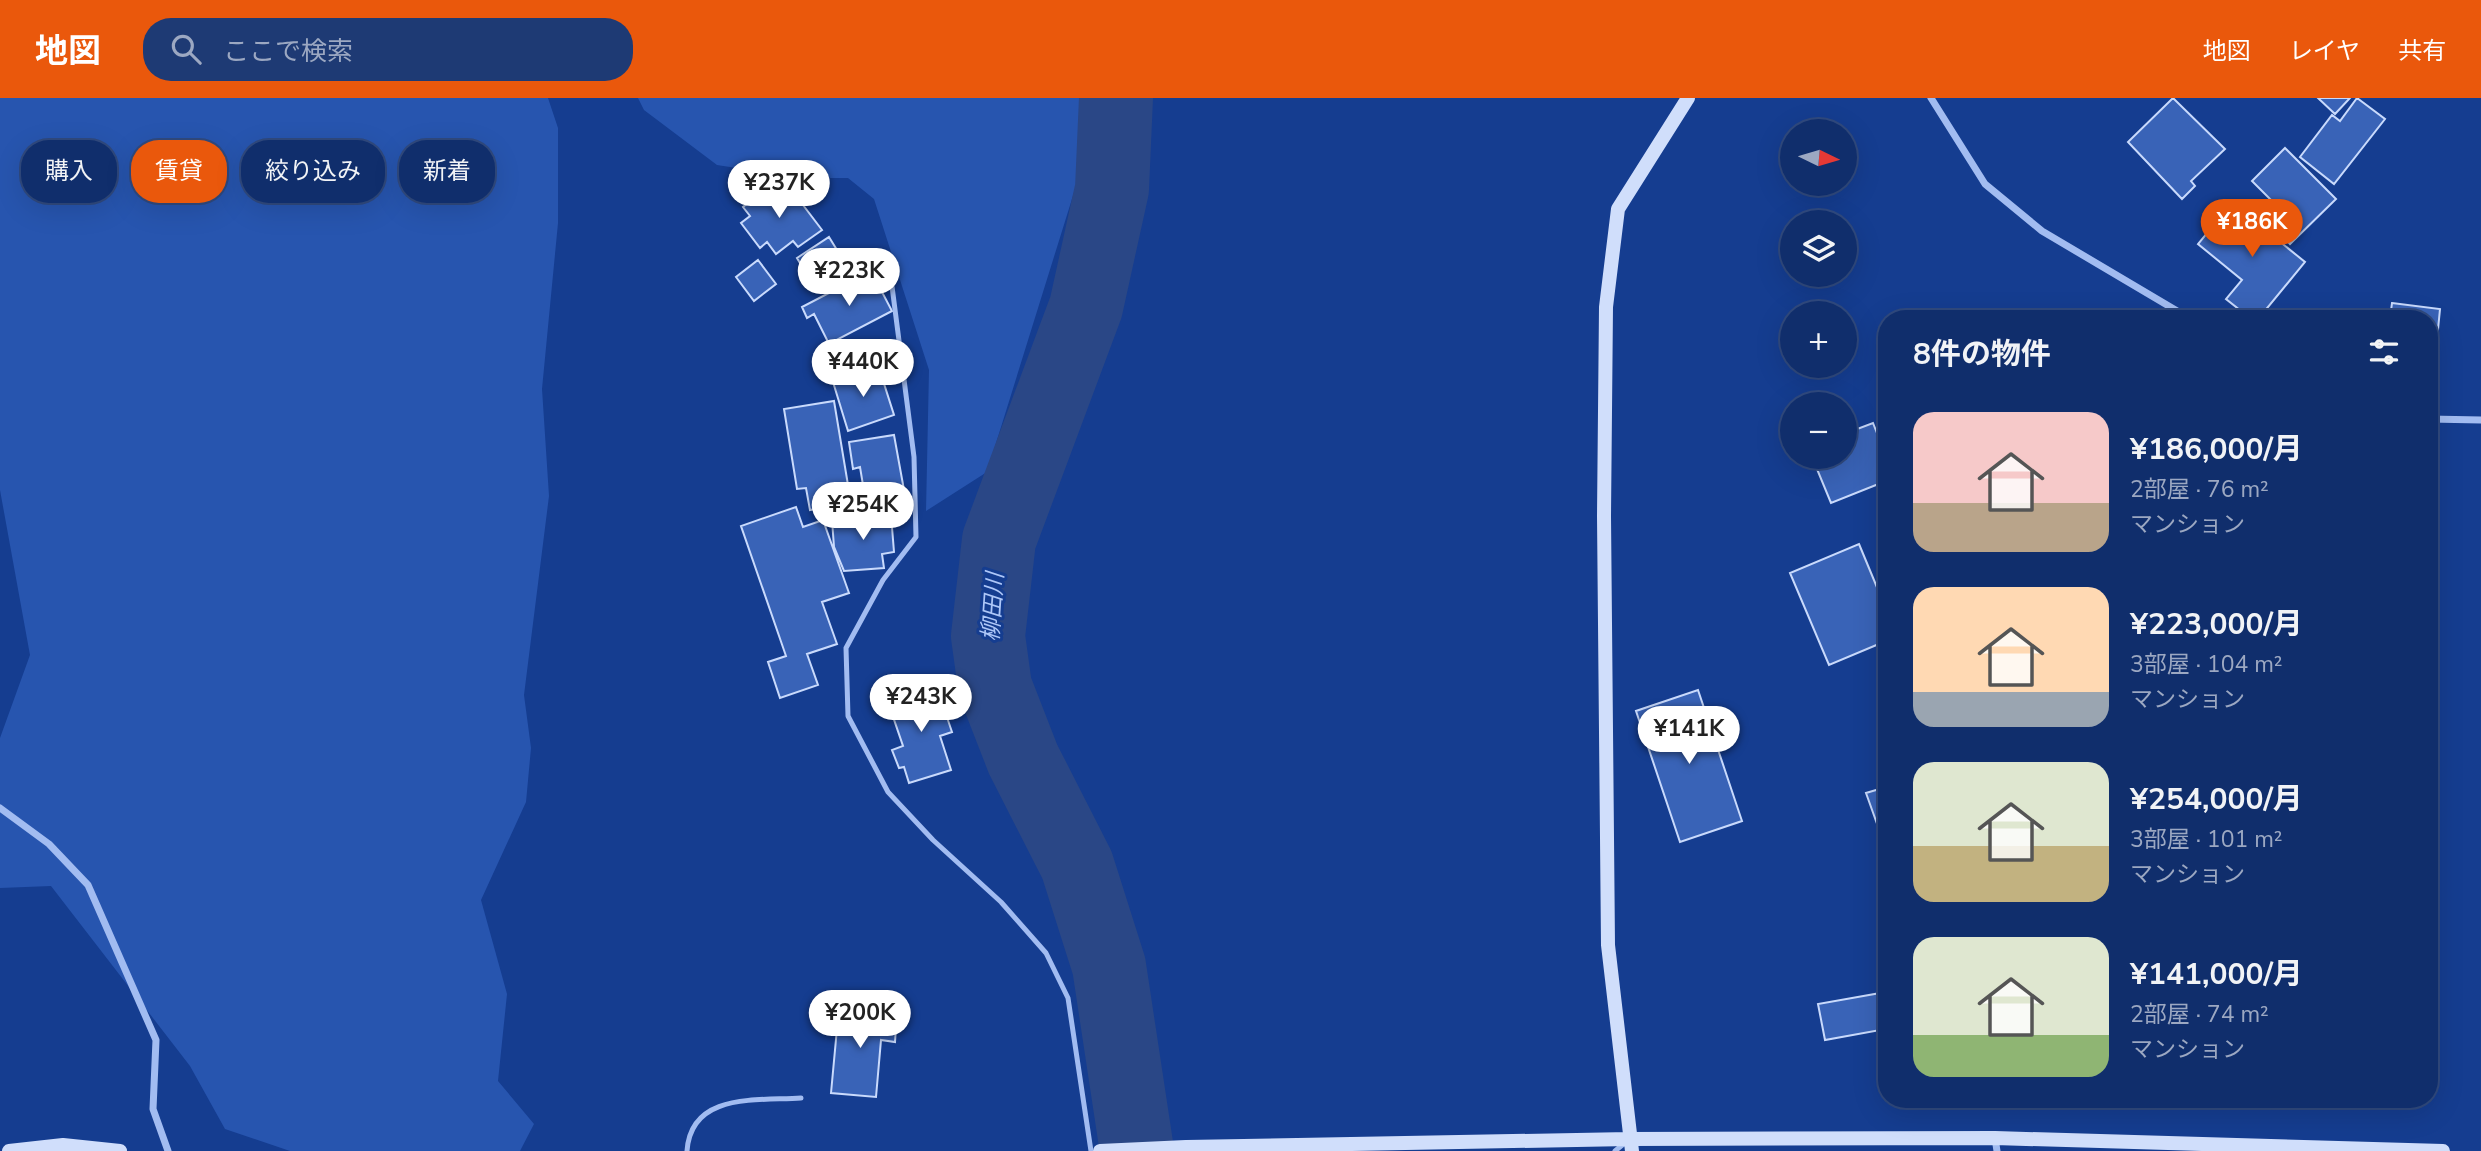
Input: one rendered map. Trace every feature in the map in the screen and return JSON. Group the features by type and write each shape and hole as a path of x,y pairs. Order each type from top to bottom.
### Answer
{"street":[{"path":"1630,1145 1608,946 1604,516 1606,307 1618,209 1688,98"},
{"path":"1931,98 1985,184 2042,231 2175,310"},
{"path":"2438,419 2481,420"},
{"path":"0,808 49,844 88,885 156,1040 153,1109 168,1151"},
{"path":"9,1151 63,1145 120,1151"},
{"path":"1100,1151 1185,1147 1630,1145 1996,1145 2443,1151"}],"lane":[{"path":"889,263 914,457 916,537 883,580 846,648 848,716 888,792 933,840 1002,902 1046,953 1068,998 1091,1151"},
{"path":"687,1151 695,1123 709,1108 733,1103 801,1098"},
{"path":"1615,1151 1630,1145"}],"shaded area":[{"path":"0,98 548,98 558,128 558,223 542,389 549,496 524,695 531,748 526,802 481,900 507,994 498,1081 534,1124 520,1151 290,1151 225,1129 190,1066 51,886 0,888 0,738 30,655 0,490"},
{"path":"638,98 1079,98 1081,170 987,472 926,511 929,370 874,199 848,178 801,178 717,165 644,110"}],"building":[{"path":"2173,98 2225,149 2191,181 2195,186 2182,199 2128,142"},
{"path":"2318,98 2350,98 2335,114"},
{"path":"2357,98 2385,119 2334,184 2300,157 2332,115 2340,121"},
{"path":"2285,148 2336,199 2290,244 2275,228 2287,216 2252,181"},
{"path":"787,184 822,230 798,247 793,241 776,254 767,242 760,248 741,223 750,216 743,207 762,192 767,199"},
{"path":"2254,201 2273,216 2263,228 2305,262 2266,310 2240,310 2226,299 2242,280 2198,244 2221,216 2228,221 2239,207 2245,212"},
{"path":"829,237 845,263 812,283 797,258"},
{"path":"758,260 776,284 754,301 736,277"},
{"path":"871,271 892,311 829,344 814,314 807,318 802,307"},
{"path":"2392,303 2440,309 2438,329 2438,310 2391,310"},
{"path":"879,368 894,415 848,431 833,382"},
{"path":"834,401 851,503 810,510 806,488 797,489 784,409"},
{"path":"1873,423 1878,436 1878,484 1831,503 1817,469 1857,469 1857,429"},
{"path":"894,435 904,490 865,497 860,467 853,469 849,442"},
{"path":"796,507 803,527 823,520 849,593 822,602 837,644 807,654 818,685 780,698 768,662 786,656 741,526"},
{"path":"891,515 894,552 882,554 884,568 844,571 834,547 832,520"},
{"path":"1859,544 1878,590 1878,644 1829,665 1790,573"},
{"path":"936,685 952,732 940,736 951,770 909,783 904,767 899,768 892,750 903,746 888,702"},
{"path":"1698,690 1742,821 1680,842 1636,711"},
{"path":"1878,789 1878,827 1866,793"},
{"path":"1878,993 1878,1030 1825,1040 1818,1004"},
{"path":"839,1007 897,1012 895,1042 881,1040 876,1097 831,1093"}],"waterway":[{"name":"柳田川","path":"1116,98 1112,189 1086,307 999,540 988,636 995,687 1023,759 1077,865 1109,966 1137,1151"}]}
